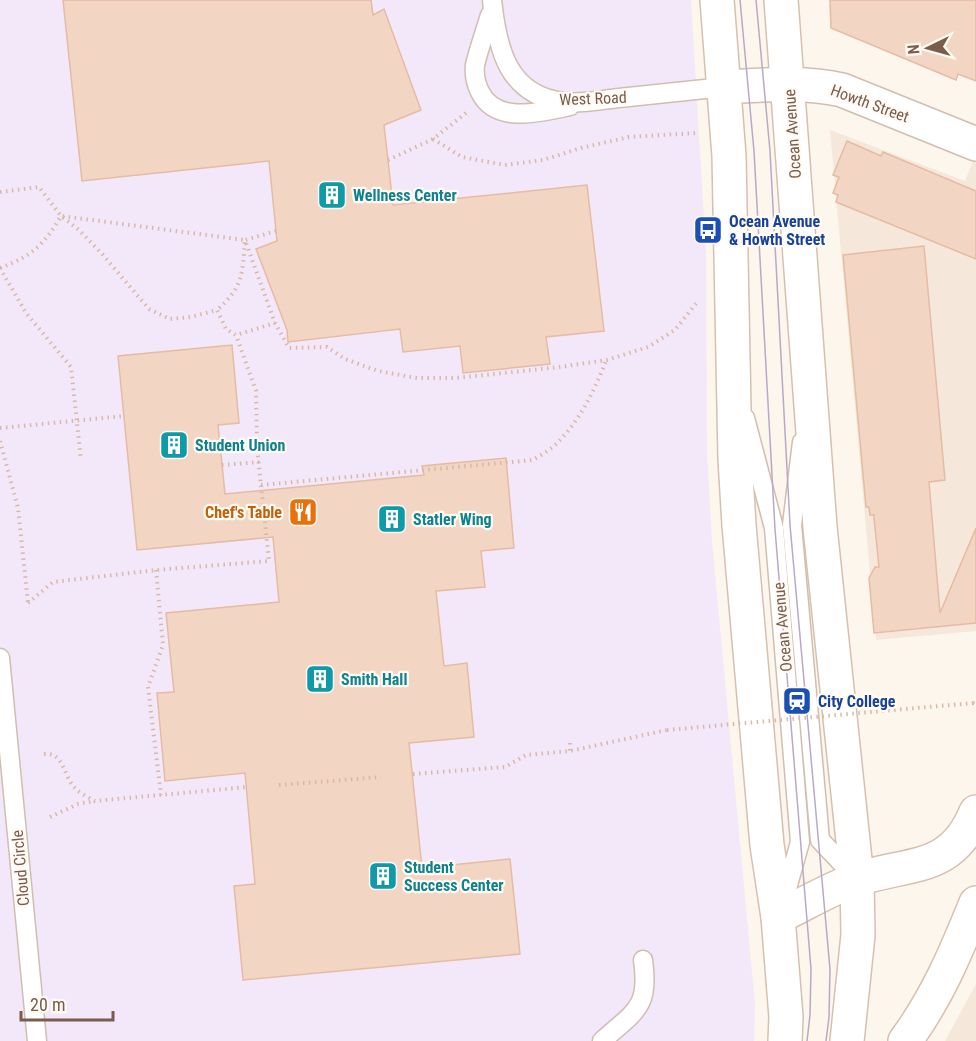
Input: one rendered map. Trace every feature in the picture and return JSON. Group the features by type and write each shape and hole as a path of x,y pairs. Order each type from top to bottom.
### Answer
{"main road":[{"name":"Ocean Avenue","path":"717,0 731,207 735,459 739,525 767,845 778,916 786,1017 785,1041"},
{"name":"Ocean Avenue","path":"781,0 828,610 857,879 858,935 847,1041"},
{"name":"Howth Street","path":"724,87 820,85 842,90 976,144"},
{"path":"778,916 857,879 915,867 939,857 958,844 976,812"},
{"path":"905,1041 933,1000 954,958 976,903"}],"lane":[{"name":"West Road","path":"493,2 496,34 504,59 517,80 536,95 564,102 594,101 724,87"},
{"path":"493,2 475,67 476,84 484,100 496,110 516,114 594,101"},
{"name":"Cloud Circle","path":"0,658 37,1041"},
{"path":"602,1041 635,1012 644,998 646,982 643,960"}],"path":[{"path":"388,160 433,139 484,100"},
{"path":"433,139 462,157 505,165 543,160 629,137 698,132"},
{"path":"0,192 39,187 61,216 79,230 103,255 149,309 170,319 191,317 217,310 233,296 241,277 245,240"},
{"path":"61,216 245,240 276,231"},
{"path":"61,216 39,248 25,258 0,268 26,313 71,367 81,460"},
{"path":"245,240 274,322 289,348 327,347 345,359 378,371 417,378 456,378 607,360 648,347 675,330 697,303 700,292"},
{"path":"0,441 18,508 28,603 52,582 156,570 269,561 259,462 256,391 236,335 226,329 217,310"},
{"path":"236,335 274,322"},
{"path":"261,485 292,485 533,460 555,445 581,413 607,360"},
{"path":"0,428 124,416"},
{"path":"222,465 259,462"},
{"path":"156,570 163,645 148,687 160,795"},
{"path":"413,774 506,767 526,755 570,751 667,730 974,703"},
{"path":"570,743 570,751"},
{"path":"44,754 52,753 58,756 75,789 95,801"},
{"path":"279,785 381,777"},
{"path":"50,817 78,804 95,801 247,787"}],"shaded area":[{"path":"0,0 691,0 706,252 707,453 712,541 755,1004 754,1041 0,1041"},
{"path":"830,130 965,181 976,154 976,631 876,640"},
{"path":"976,984 976,1041 945,1041"}],"building":[{"name":"Wellness Center","path":"63,0 371,0 373,15 384,9 421,110 384,125 393,205 587,185 604,331 546,337 550,364 463,373 460,346 403,352 400,329 288,342 287,330 256,249 277,241 269,161 82,181"},
{"path":"830,0 976,0 976,81 958,74 956,80 831,28"},
{"path":"847,141 881,156 883,152 976,191 976,259 836,202 838,195 833,193 839,177 833,175"},
{"path":"924,246 945,480 929,482 940,613 976,528 976,623 874,633 869,578 875,567 879,567 874,515 870,515 869,507 866,507 843,255"},
{"path":"232,345 239,423 218,425 225,494 424,475 422,466 506,458 514,548 481,551 485,587 436,591 444,666 467,663 474,737 409,743 422,868 510,859 520,954 243,980 234,886 255,884 245,773 165,781 157,693 174,692 166,613 279,602 273,537 137,550 118,356"}],"tram line":[{"path":"740,0 754,151 775,529 811,969 807,1041"},
{"path":"756,0 770,151 790,525 830,969 826,1041"}],"place":[{"name":"Wellness Center","path":"332,195"},
{"name":"Ocean Avenue & Howth Street","path":"708,230"},
{"name":"Student Union","path":"174,445"},
{"name":"Chef's Table","path":"303,512"},
{"name":"Statler Wing","path":"392,519"},
{"name":"Smith Hall","path":"320,679"},
{"name":"City College","path":"797,701"},
{"name":"Student Success Center","path":"383,876"}]}
